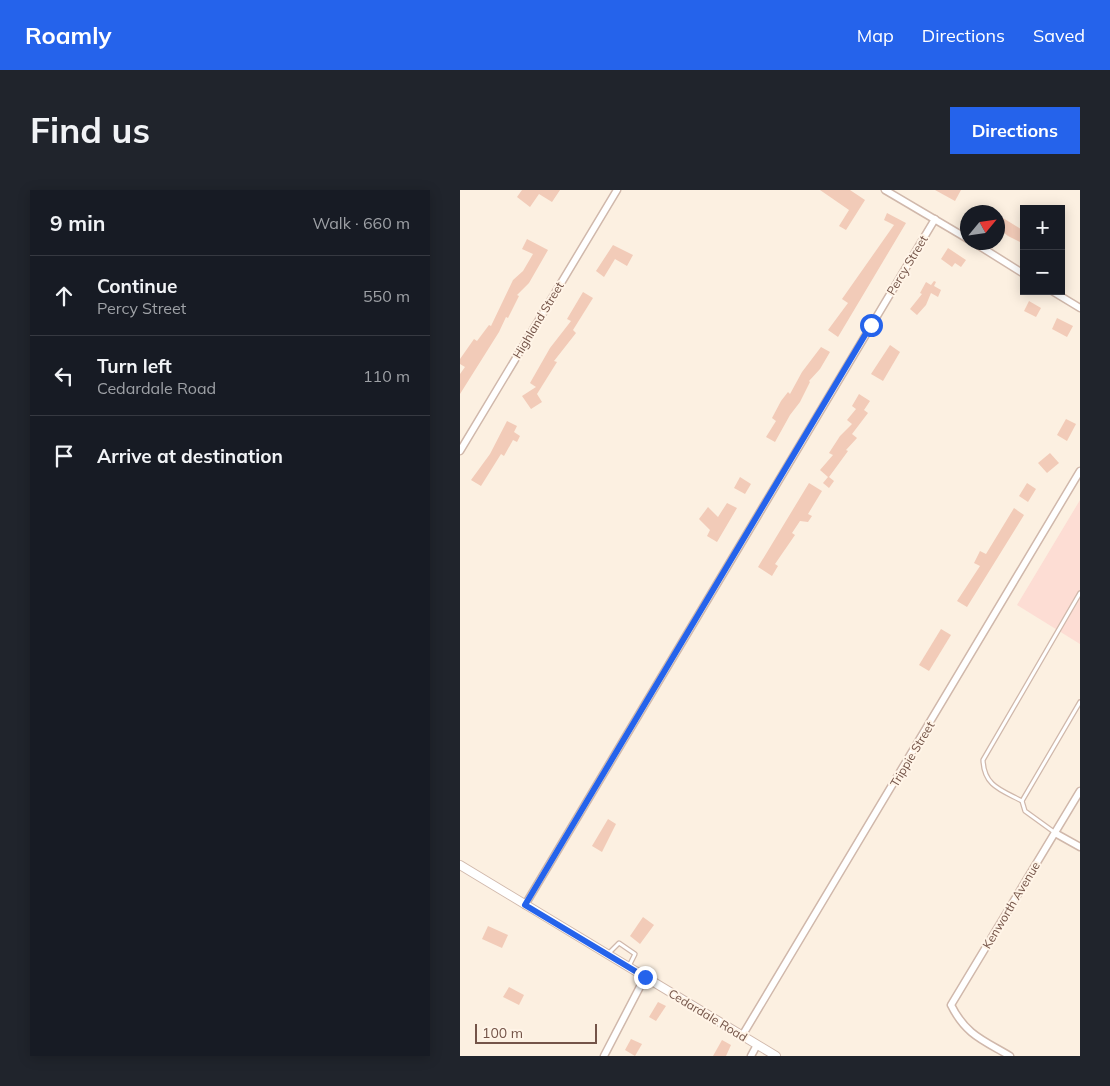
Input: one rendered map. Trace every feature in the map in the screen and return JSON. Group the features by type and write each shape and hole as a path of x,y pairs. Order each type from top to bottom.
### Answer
{"street":[{"name":"Highland Street","path":"460,451 617,190"},
{"path":"885,190 960,234"},
{"name":"Percy Street","path":"525,905 935,219"},
{"path":"986,250 1020,271"},
{"path":"1059,295 1080,308"},
{"name":"Trippie Street","path":"742,1036 1080,471"},
{"name":"Kenworth Avenue","path":"1010,1056 969,1032 959,1020 951,1005 1080,791"},
{"path":"1055,833 1080,848"},
{"name":"Cedardale Road","path":"460,865 776,1056"},
{"path":"604,1056 645,977"},
{"path":"751,1056 757,1045"}],"lane":[{"path":"1055,833 1026,811 1022,801 990,783 984,773 983,760 1080,593"},
{"path":"1022,801 1080,702"},
{"path":"608,955 619,943 635,954 628,967"}],"shaded area":[{"path":"1080,500 1080,644 1017,605"}],"building":[{"path":"522,190 560,190 552,202 539,194 530,207 517,197"},
{"path":"820,190 850,190 865,200 846,230 839,226 849,210"},
{"path":"935,190 961,190 955,201"},
{"path":"887,213 906,223 838,337 828,330 848,303 842,299 894,225 884,220"},
{"path":"1005,219 1020,229 1020,242 1005,234"},
{"path":"527,239 548,250 529,283 517,295 519,296 508,318 506,317 499,332 460,394 460,374 465,367 460,364 460,359 474,339 477,341 489,325 491,326 513,280 523,271 533,254 522,249"},
{"path":"613,245 633,255 627,266 615,259 604,277 596,271"},
{"path":"948,248 966,260 961,267 955,263 952,267 941,259"},
{"path":"934,281 936,282 934,286 941,290 938,297 931,293 926,305 917,315 910,309 922,294 920,293 926,282 931,285"},
{"path":"583,292 593,298 573,330 576,333 554,361 557,362 537,394 542,402 531,409 522,396 536,387 530,383 550,348 571,321 567,319"},
{"path":"1029,301 1041,308 1036,317 1024,311"},
{"path":"1057,318 1073,326 1067,337 1052,329"},
{"path":"890,345 900,352 883,381 871,374"},
{"path":"821,347 830,352 820,369 809,381 800,402 790,415 775,442 766,437 776,421 772,418 781,401 788,392 790,394 802,372"},
{"path":"859,394 870,401 864,410 868,413 852,434 857,438 846,450 848,451 829,477 834,481 829,488 823,483 828,477 820,470 833,455 829,453 840,436 852,424 847,420 856,409 852,406"},
{"path":"1066,419 1076,424 1067,441 1057,435"},
{"path":"507,421 517,426 514,432 520,436 517,442 513,440 504,456 501,454 481,486 471,480 490,454"},
{"path":"1050,453 1059,463 1047,473 1038,463"},
{"path":"740,477 751,484 745,494 734,488"},
{"path":"809,483 822,491 808,514 812,516 808,522 800,521 792,533 795,535 775,564 778,566 772,576 758,567"},
{"path":"1027,483 1036,489 1028,502 1019,496"},
{"path":"727,503 737,508 717,542 707,536 710,530 699,519 708,507 718,517"},
{"path":"1014,508 1024,515 967,607 957,601 980,566 974,563 980,551 986,554"},
{"path":"941,629 951,635 929,671 919,665"},
{"path":"608,819 616,824 602,852 592,846"},
{"path":"643,917 654,925 640,944 630,936"},
{"path":"488,926 508,935 502,948 482,939"},
{"path":"509,987 524,995 519,1005 503,997"},
{"path":"658,1002 666,1006 656,1021 649,1017"},
{"path":"631,1039 642,1044 635,1056 625,1050"},
{"path":"722,1040 731,1045 726,1056 713,1056"}],"route":[{"path":"645,977 525,905 871,325"}]}
